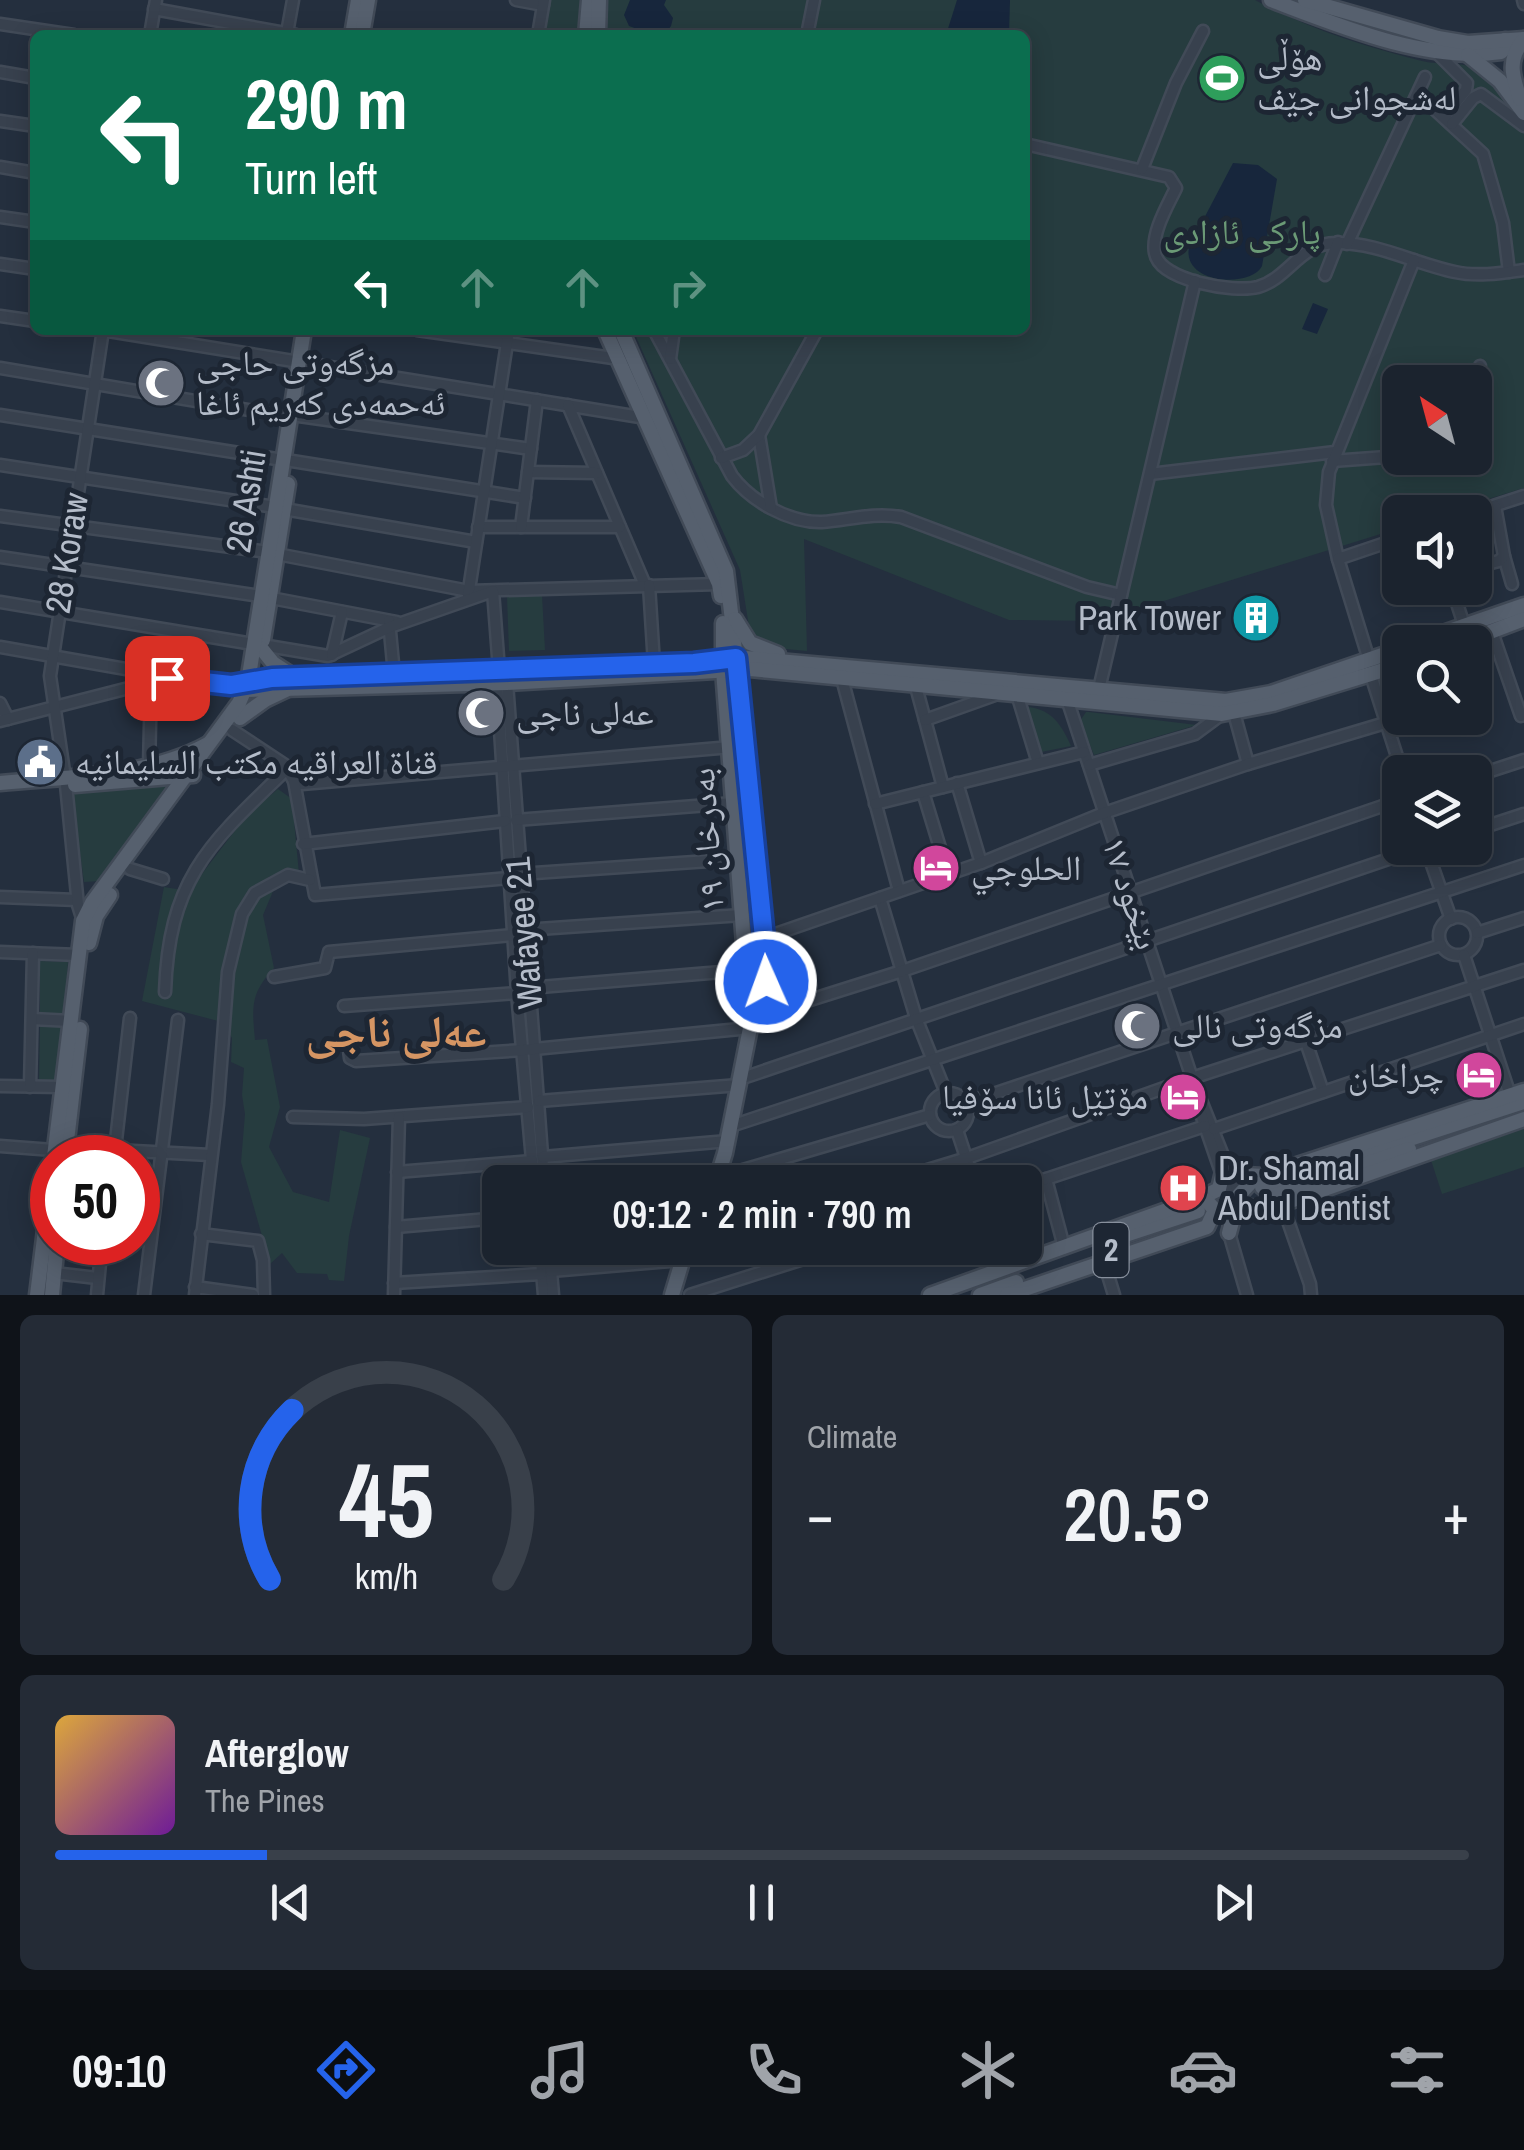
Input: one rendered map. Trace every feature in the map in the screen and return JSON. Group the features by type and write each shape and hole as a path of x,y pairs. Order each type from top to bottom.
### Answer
{"main road":[{"path":"353,30 358,0"},
{"path":"363,30 368,0"},
{"path":"586,30 589,0"},
{"path":"598,30 599,0"},
{"path":"1272,0 1336,25 1434,51 1468,55 1504,51 1505,40"},
{"path":"1305,0 1342,5 1438,38 1468,43 1524,40"},
{"path":"1524,40 1524,61"},
{"path":"1524,40 1511,64 1524,113"},
{"path":"1468,55 1500,81 1524,113"},
{"name":"26 Ashti","path":"303,364 304,335"},
{"name":"26 Ashti","path":"247,685 258,646 294,416 312,335"},
{"path":"608,335 727,608 753,645 808,663"},
{"path":"624,335 726,571 730,664"},
{"path":"1464,625 1524,605"},
{"path":"690,668 716,648 727,608"},
{"path":"1492,632 1524,619"},
{"path":"258,646 296,682"},
{"path":"62,1135 62,1087 83,921 92,903 236,724 264,700 296,682 501,679 730,664 808,663 1228,714 1382,658"},
{"path":"247,685 394,674 501,679 654,664 690,668 719,678 726,693"},
{"path":"730,664 1011,693 1099,690 1204,701 1242,700 1369,665 1382,665"},
{"name":"بەدرخان ١٩","path":"730,664 726,693 746,970 754,1016"},
{"name":"بەدرخان ١٩","path":"721,1165 754,1016 766,982 742,729 730,664"},
{"path":"742,729 752,682 759,675 778,671"},
{"path":"236,724 247,685"},
{"path":"64,1135 90,933 96,916 193,774 247,685"},
{"path":"0,792 149,767 213,741"},
{"path":"0,784 193,774"},
{"path":"1245,1190 1519,1096"},
{"path":"1007,1295 1104,1262 1204,1216 1219,1189 1245,1190 1524,1112"},
{"path":"1245,1190 1282,1204 1524,1120"},
{"path":"1229,1233 1245,1190"},
{"path":"930,1295 1064,1248 1204,1216"},
{"name":"2","path":"948,1295 1204,1216"},
{"name":"2","path":"980,1295 1204,1216"},
{"path":"37,1295 42,1265"},
{"path":"52,1295 55,1265"},
{"path":"672,1295 681,1265"}],"street":[{"path":"292,30 294,0"},
{"path":"516,0 544,3 539,30"},
{"path":"807,30 814,0"},
{"path":"151,30 155,4 274,30"},
{"path":"0,24 40,30"},
{"path":"1142,169 1176,83 1203,31"},
{"path":"1434,51 1467,83 1448,120"},
{"path":"0,72 30,77"},
{"path":"1325,276 1425,77"},
{"path":"1418,94 1482,154 1503,223 1508,272"},
{"path":"1448,120 1481,94 1524,126"},
{"path":"0,120 30,125"},
{"path":"1030,145 1169,177 1176,188 1154,252 1172,272 1195,281 1230,288 1258,287 1305,252 1343,243 1458,273 1524,270"},
{"path":"0,166 30,171"},
{"path":"0,218 30,221"},
{"path":"1382,709 1338,560 1326,505 1333,457 1388,332 1414,260"},
{"path":"0,264 30,268"},
{"path":"1099,690 1195,281"},
{"path":"0,316 30,320"},
{"name":"28 Koraw","path":"83,921 50,690 50,657 101,335"},
{"path":"132,335 646,418"},
{"path":"446,335 620,359"},
{"path":"471,595 507,335"},
{"path":"657,335 721,458 743,489 771,508 819,522 871,514 901,517 1087,587 1121,596"},
{"path":"670,360 673,335"},
{"path":"721,458 743,450 759,435 814,335"},
{"path":"0,368 294,416 531,449"},
{"path":"521,527 537,400"},
{"path":"568,404 647,585 654,664"},
{"path":"0,415 525,498"},
{"path":"759,435 771,508"},
{"path":"1150,474 1333,457 1382,456"},
{"path":"0,465 476,542"},
{"path":"528,472 597,473"},
{"path":"1492,507 1524,496"},
{"path":"1495,506 1512,584"},
{"path":"0,516 272,553 471,595"},
{"path":"478,527 620,527"},
{"path":"1338,560 1382,544"},
{"path":"0,556 266,597 390,623 493,591 719,584"},
{"path":"1492,562 1504,556"},
{"name":"Wafayee 21","path":"493,591 540,1165"},
{"path":"0,602 332,655 390,623"},
{"path":"1458,605 1464,625"},
{"path":"332,655 342,612"},
{"path":"390,623 394,674"},
{"path":"1492,632 1520,716 1524,714"},
{"path":"0,647 167,678 247,685"},
{"path":"841,676 899,891"},
{"path":"0,703 4,720 167,678"},
{"path":"149,767 151,683"},
{"path":"915,683 943,787"},
{"name":"بێخود ١٧","path":"1064,692 1192,1078 1210,1127 1245,1190"},
{"path":"924,720 1011,693 1038,763"},
{"path":"1089,765 1195,734 1228,714 1248,764"},
{"path":"764,938 981,863 1104,813 1382,723"},
{"path":"236,724 286,767 298,783 315,896 738,859"},
{"path":"298,783 730,747"},
{"path":"875,804 1084,752"},
{"path":"1492,770 1524,760"},
{"path":"165,992 166,952 183,889 216,842 286,767"},
{"path":"957,783 981,863"},
{"path":"923,792 948,874"},
{"path":"306,842 510,820 734,803"},
{"path":"348,1041 354,1061 529,1049 754,1016 902,971 1382,806"},
{"path":"1492,824 1524,814"},
{"path":"293,1117 399,1117 740,1082 916,1018 1382,862"},
{"path":"1431,865 1450,919"},
{"path":"397,1172 538,1159 729,1134 1161,984 1524,865"},
{"path":"130,869 164,879"},
{"path":"253,1295 195,1291 218,1104 226,993 242,914 255,894 288,874 310,880"},
{"path":"0,897 77,900"},
{"path":"880,898 916,1018 946,1093"},
{"path":"274,977 323,969 329,952 518,932 742,915"},
{"path":"1477,933 1524,918"},
{"path":"1450,919 1467,919 1477,933 1476,944 1464,955 1448,953 1441,945 1442,927 1450,919"},
{"path":"966,1103 1441,945"},
{"path":"0,952 79,955"},
{"path":"30,1087 33,953"},
{"path":"1464,955 1490,1036 1519,1096"},
{"path":"344,1006 746,970"},
{"path":"943,1165 1192,1078 1524,970"},
{"path":"117,1135 130,1018"},
{"path":"32,1019 72,1021"},
{"path":"144,1295 178,1020"},
{"path":"1042,1181 1524,1024"},
{"path":"1306,1042 1323,1092"},
{"path":"0,1086 62,1087"},
{"path":"930,1115 935,1098 946,1093 958,1095 966,1103 968,1116 958,1130"},
{"path":"930,1115 940,1130 958,1130"},
{"path":"766,1165 930,1115"},
{"path":"399,1117 394,1289 600,1265"},
{"path":"958,1130 968,1165"},
{"path":"0,1146 30,1148"},
{"path":"160,1152 210,1155"},
{"name":"Wafayee 21","path":"537,1165 538,1159"},
{"path":"1046,1180 1064,1248"},
{"path":"1282,1204 1311,1295"},
{"path":"1204,1216 1229,1233 1247,1295"},
{"path":"396,1227 482,1220"},
{"path":"201,1234 258,1241 264,1260 264,1295"},
{"path":"1104,1262 1114,1295"},
{"path":"97,1295 99,1265"},
{"path":"544,1265 554,1295"},
{"path":"544,1295 547,1265"},
{"path":"690,1295 784,1265"},
{"path":"999,1265 1000,1270"},
{"path":"54,1272 97,1278"}],"green space":[{"path":"549,0 583,0 580,30 544,30"},
{"name":"پارکی ئازادی","path":"606,0 1255,0 1358,43 1422,61 1477,68 1501,91 1524,128 1524,488 1492,498 1382,495 1382,534 1099,621 1009,620 804,539 807,651 775,648 757,641 750,633 740,570 635,335 1030,335 1030,30 603,30"},
{"path":"542,595 545,650 509,651 507,597"},
{"path":"1028,707 1044,711 1055,720 1071,746 1041,752"},
{"path":"1086,712 1197,725 1094,755 1080,721"},
{"path":"172,783 100,881 84,882 71,789"},
{"path":"278,789 292,799 299,874 270,876 251,893 274,889 263,915 274,968 260,986 253,1010 255,1040 267,1039 280,1107 269,1147 293,1192 329,1202 340,1130 370,1138 349,1236 344,1281 329,1280 327,1274 297,1273 282,1253 270,1264 241,1162 244,1068 231,1062 232,1038 222,1022 142,1001 164,887 189,891 246,816"},
{"path":"40,961 68,962 64,1017 40,1016"},
{"path":"40,1024 62,1025 56,1083 39,1082"},
{"path":"1524,1129 1524,1167 1442,1194 1431,1160"}],"water":[{"path":"630,0 666,0 664,5 673,18 668,30 640,30 629,26 624,15"},
{"path":"957,0 1010,0 1009,30 948,30"},
{"path":"1233,163 1258,165 1277,179 1262,266 1245,278 1232,280 1206,276 1196,269 1189,247"},
{"path":"1313,303 1328,309 1317,334 1302,329"}],"place":[{"name":"هۆڵی لەشجوانی جێف","path":"1222,78"},
{"name":"مزگەوتی حاجی ئەحمەدی کەریم ئاغا","path":"161,383"},
{"name":"Park Tower","path":"1256,618"},
{"name":"عەلی ناجی","path":"481,713"},
{"name":"قناة العراقيه مكتب السليمانيه","path":"40,762"},
{"name":"الحلوجي","path":"936,868"},
{"name":"مزگەوتی نالی","path":"1137,1026"},
{"name":"چراخان","path":"1479,1075"},
{"name":"مۆتێل ئانا سۆفیا","path":"1183,1097"},
{"name":"Dr. Shamal Abdul Dentist","path":"1183,1188"}],"district":[{"name":"عەلی ناجی","path":"396,1031"}],"route":[{"path":"167,678 239,685 272,678 694,663 736,658 766,982"}]}
